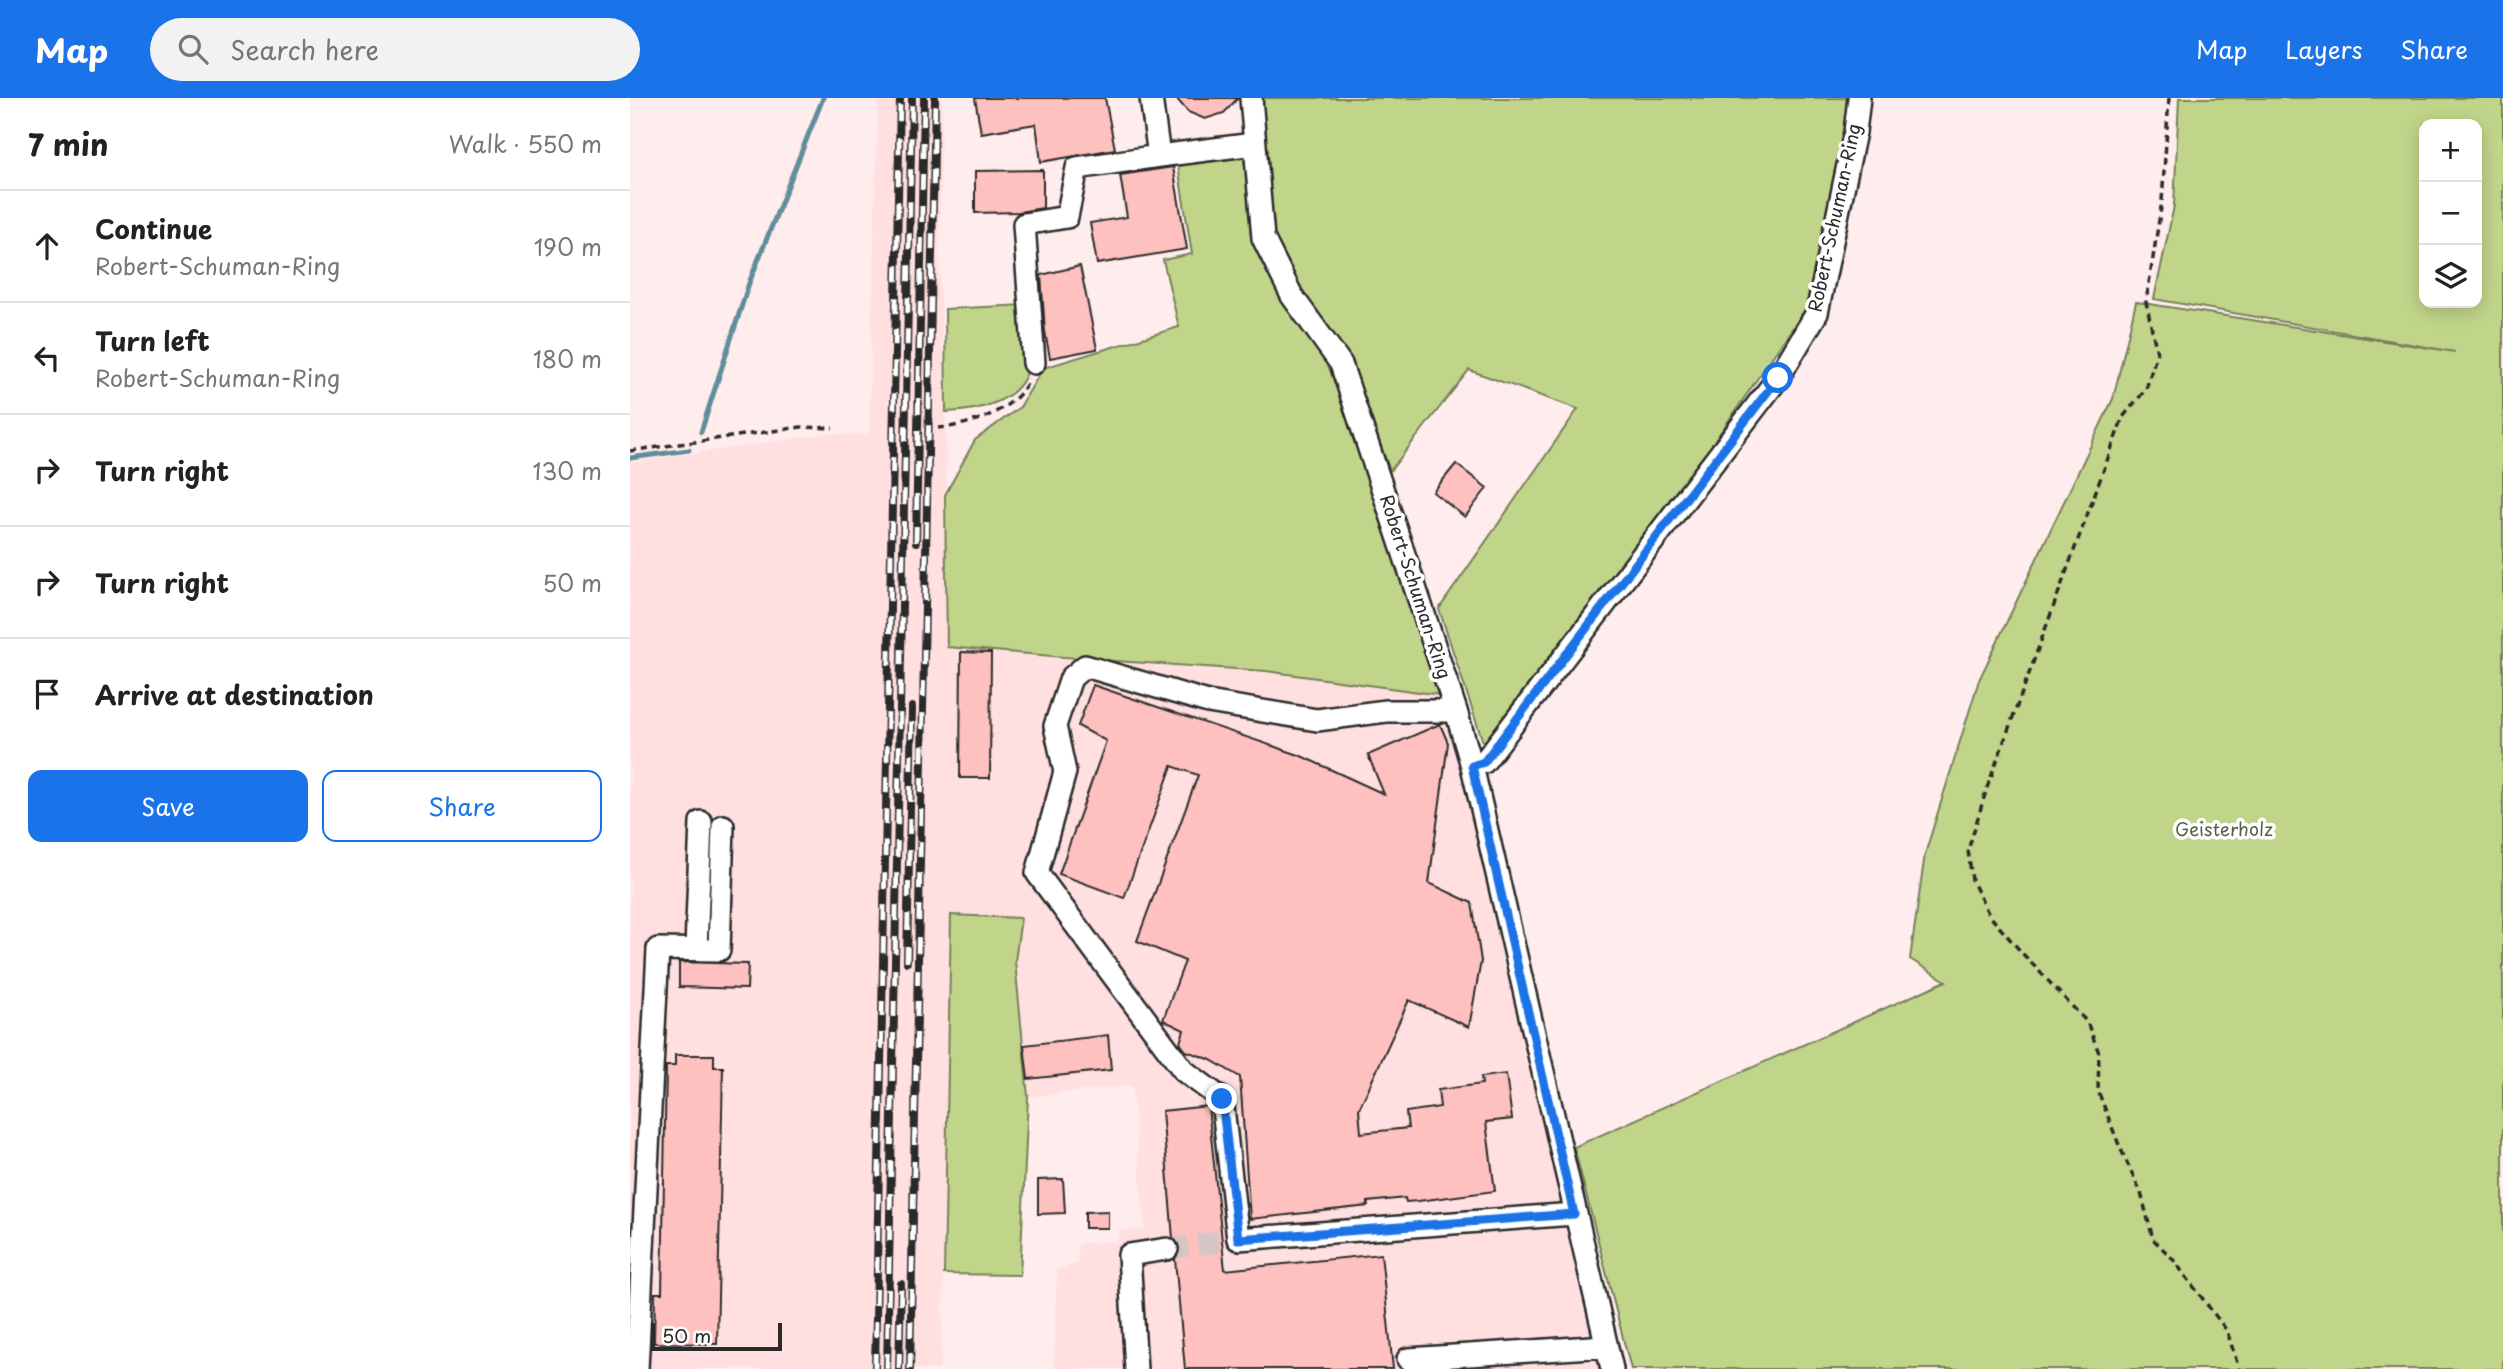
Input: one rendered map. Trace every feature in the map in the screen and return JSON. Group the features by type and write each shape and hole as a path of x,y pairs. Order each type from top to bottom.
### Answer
{"street":[{"path":"1151,98 1158,156"},
{"name":"Robert-Schuman-Ring","path":"1251,98 1263,238 1292,296 1341,364 1472,766 1612,1369"},
{"name":"Robert-Schuman-Ring","path":"1472,766 1484,762 1778,378 1817,313 1855,132 1859,98"},
{"path":"1034,363 1024,224 1068,217 1077,168 1254,144"},
{"path":"1456,711 1386,711 1317,720 1208,702 1085,666 1071,678 1055,726 1065,772 1037,873 1184,1071 1222,1099 1238,1239 1574,1214"},
{"path":"696,949 701,822"},
{"path":"637,1369 658,949 719,950 723,826"},
{"path":"1136,1369 1129,1255 1167,1249"},
{"path":"1408,1360 1606,1346"}],"path":[{"path":"2169,98 2162,201 2146,302 2157,353 2146,389 2123,417 1992,775 1968,850 1972,880 1989,915 2087,1022 2099,1053 2098,1091 2141,1193 2153,1239 2172,1258 2227,1331 2239,1369"},
{"path":"938,428 954,427 1002,409 1026,387 1034,363"},
{"path":"630,451 801,427 833,428"}],"shaded area":[{"path":"878,98 942,98 939,256 946,435 947,646 1266,671 1441,695 1477,817 1600,1369 1054,1369 1057,1269 1078,1264 1078,1244 1118,1241 1119,1231 1145,1230 1132,1085 1028,1097 1015,961 1021,918 951,916 940,1369 630,1369 630,463 826,434 869,435"}],"green space":[{"path":"1259,98 1849,98 1844,133 1806,308 1705,455 1485,748 1439,609 1578,409 1469,370 1390,471 1350,359 1298,290 1273,236"},
{"name":"Geisterholz","path":"2179,98 2503,98 2503,1369 1631,1369 1574,1147 1946,981 1910,959 1925,854 1979,680 2113,399 2136,302 2455,352 2154,299 2174,206"},
{"path":"1244,157 1254,247 1334,369 1441,695 1266,671 947,647 945,495 975,440 1020,407 1043,368 1179,327 1163,260 1192,254 1178,166"},
{"path":"1026,305 1030,359 1025,378 1018,388 997,402 946,412 945,309"},
{"path":"951,915 1021,918 1015,961 1028,1097 1020,1275 944,1274"}],"building":[{"path":"975,98 1105,98 1115,149 1041,162 1036,124 981,133"},
{"path":"1176,98 1238,98 1224,113 1205,119 1188,112"},
{"path":"1173,167 1187,249 1097,264 1090,223 1127,217 1120,175"},
{"path":"1043,170 1043,208 1019,212 975,213 975,171"},
{"path":"1080,266 1097,349 1050,358 1045,332 1041,275"},
{"path":"1456,464 1487,488 1465,517 1433,492"},
{"path":"961,652 991,653 990,778 960,778"},
{"path":"1093,685 1299,755 1384,794 1368,755 1440,724 1448,743 1429,883 1472,903 1481,961 1469,1027 1409,1000 1359,1109 1361,1133 1408,1128 1406,1112 1440,1107 1438,1090 1482,1084 1481,1077 1506,1074 1512,1119 1486,1122 1495,1191 1418,1201 1406,1202 1405,1198 1368,1202 1368,1206 1250,1219 1240,1077 1209,1059 1186,1051 1180,1043 1184,1030 1163,1020 1185,961 1137,941 1198,775 1172,766 1124,898 1059,874 1106,741 1078,726"},
{"path":"679,962 748,964 747,989 679,987"},
{"path":"1108,1035 1111,1070 1028,1079 1024,1045"},
{"path":"675,1055 714,1055 714,1067 723,1067 717,1344 654,1343 655,1293 662,1293 666,1066 675,1066"},
{"path":"1208,1106 1225,1270 1381,1254 1393,1369 1185,1369 1175,1259 1180,1248 1173,1238 1162,1111"},
{"path":"1063,1179 1065,1213 1038,1214 1038,1180"},
{"path":"1108,1211 1108,1228 1085,1228 1085,1212"}],"waterway":[{"path":"701,432 749,283 823,98"},
{"path":"630,458 689,450"}],"tunnel":[{"path":"1167,1249 1238,1239"}],"railway":[{"path":"875,1369 900,98"},
{"path":"887,1369 912,98"},
{"path":"916,542 924,98"},
{"path":"910,1369 935,98"},
{"path":"907,962 912,707"},
{"path":"899,1369 901,1284"}],"route":[{"path":"1222,1099 1238,1239 1574,1214 1472,766 1484,762 1778,378"}]}
